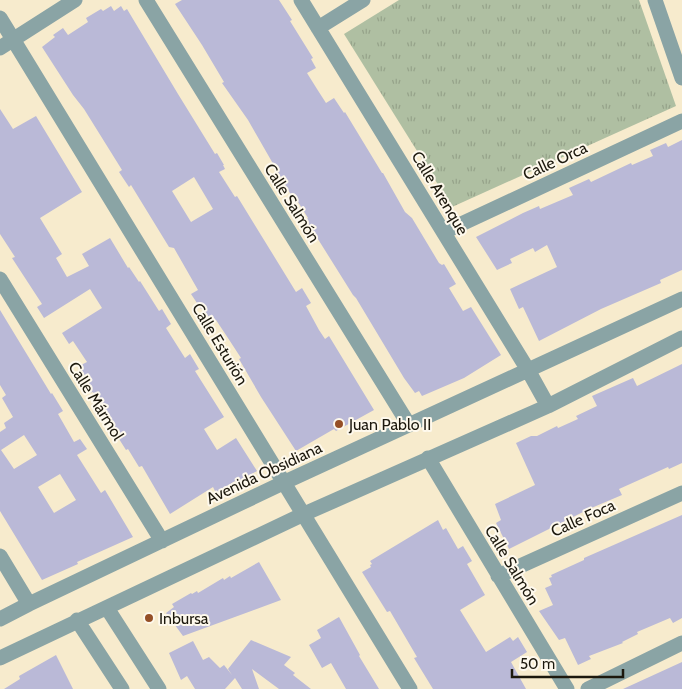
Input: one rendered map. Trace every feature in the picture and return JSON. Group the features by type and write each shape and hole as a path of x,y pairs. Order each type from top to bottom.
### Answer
{"street":[{"path":"0,48 75,0"},
{"name":"Calle Salmón","path":"146,0 409,425"},
{"name":"Calle Arenque","path":"301,0 528,370 548,406"},
{"path":"318,28 364,0"},
{"path":"655,0 682,78"},
{"name":"Calle Esturión","path":"0,18 410,689"},
{"name":"Calle Orca","path":"444,232 682,121"},
{"name":"Calle Mármol","path":"0,280 162,541"},
{"name":"Avenida Obsidiana","path":"0,619 285,482 682,299"},
{"path":"0,658 304,514 548,406 682,338"},
{"name":"Calle Salmón","path":"428,458 567,689"},
{"name":"Calle Foca","path":"498,576 682,493"},
{"path":"0,556 29,604"},
{"path":"107,608 159,689"},
{"path":"77,620 122,689"},
{"path":"588,689 682,643"}],"green space":[{"path":"399,0 639,0 676,106 452,207 344,34"}],"building":[{"path":"182,0 279,0 313,58 311,59 316,68 307,73 317,89 326,103 334,98 345,112 405,212 412,218 439,263 444,264 456,284 449,288 463,311 471,307 501,355 464,378 422,396 419,391 415,393 306,220 308,218 293,194 291,195 248,120 222,83 224,82 202,45 175,4"},
{"path":"111,6 114,11 121,6 124,11 127,9 215,154 217,153 224,165 225,169 219,172 235,197 237,196 296,292 302,288 311,303 306,306 319,330 325,339 329,336 374,410 336,431 334,429 296,451 261,397 239,359 241,358 216,320 212,323 203,308 201,309 191,294 198,290 174,248 169,247 131,185 129,187 119,172 122,170 42,47 55,37 53,35 63,28 68,35 88,22 86,18 101,9 103,11","holes":["194,177 213,209 191,222 172,191"]},
{"path":"0,109 13,129 36,116 82,192 40,218 62,254 56,258 67,277 89,266 82,254 110,238 128,268 140,281 159,311 162,309 171,324 166,328 185,358 190,354 199,369 195,371 224,417 204,429 217,450 236,438 257,471 248,476 248,478 238,484 235,481 216,493 213,487 170,514 142,466 139,467 128,449 126,450 93,392 90,393 79,375 83,372 79,366 87,362 73,341 69,344 62,333 102,308 90,289 44,318 37,307 42,304 12,258 15,257 0,234"},
{"path":"682,140 682,270 660,280 661,283 601,309 539,341 523,307 519,309 510,289 557,267 547,245 535,252 533,248 510,259 512,263 497,270 476,237 539,206 540,209 573,195 569,188 589,179 591,182 631,163 632,165 653,156 650,150 666,143 668,147"},
{"path":"0,310 63,411 58,414 74,442 80,439 87,449 77,455 101,493 105,490 133,537 42,580 0,511 0,432 6,428 4,423 13,417 2,398 6,395 0,385","holes":["24,435 37,455 14,469 1,450","60,474 76,500 54,513 38,487"]},
{"path":"682,364 682,463 669,469 668,467 619,489 622,495 589,509 509,549 496,523 501,520 495,504 535,485 516,443 578,419 576,416 597,406 592,396 633,378 637,386"},
{"path":"682,515 682,618 673,623 670,618 637,632 638,634 623,643 589,656 591,659 578,665 565,638 559,640 539,611 553,605 545,588 552,585 549,578 552,577 551,575 584,560 584,558"},
{"path":"438,520 443,530 446,528 458,549 463,546 472,561 467,564 485,595 460,610 486,652 510,637 513,641 518,637 527,652 511,662 526,689 433,689 414,658 417,657 390,611 387,612 362,572 371,567 370,561"},
{"path":"259,562 281,600 183,636 166,613 174,607 172,604 191,593 197,591 198,593 223,578 224,580 230,576 231,578"},
{"path":"339,617 379,689 346,689 331,663 322,668 309,645 321,638 317,630"},
{"path":"251,640 291,657 284,665 311,689 279,689 252,669 259,689 242,689 235,678 225,689 195,689 187,676 181,680 169,653 193,641 203,660 209,657 220,668 224,665 232,675 228,669"},
{"path":"56,655 73,689 4,689 20,679 19,676"},
{"path":"682,662 682,689 623,689"}],"place":[{"name":"Juan Pablo II","path":"339,424"},
{"name":"Inbursa","path":"149,618"}]}
